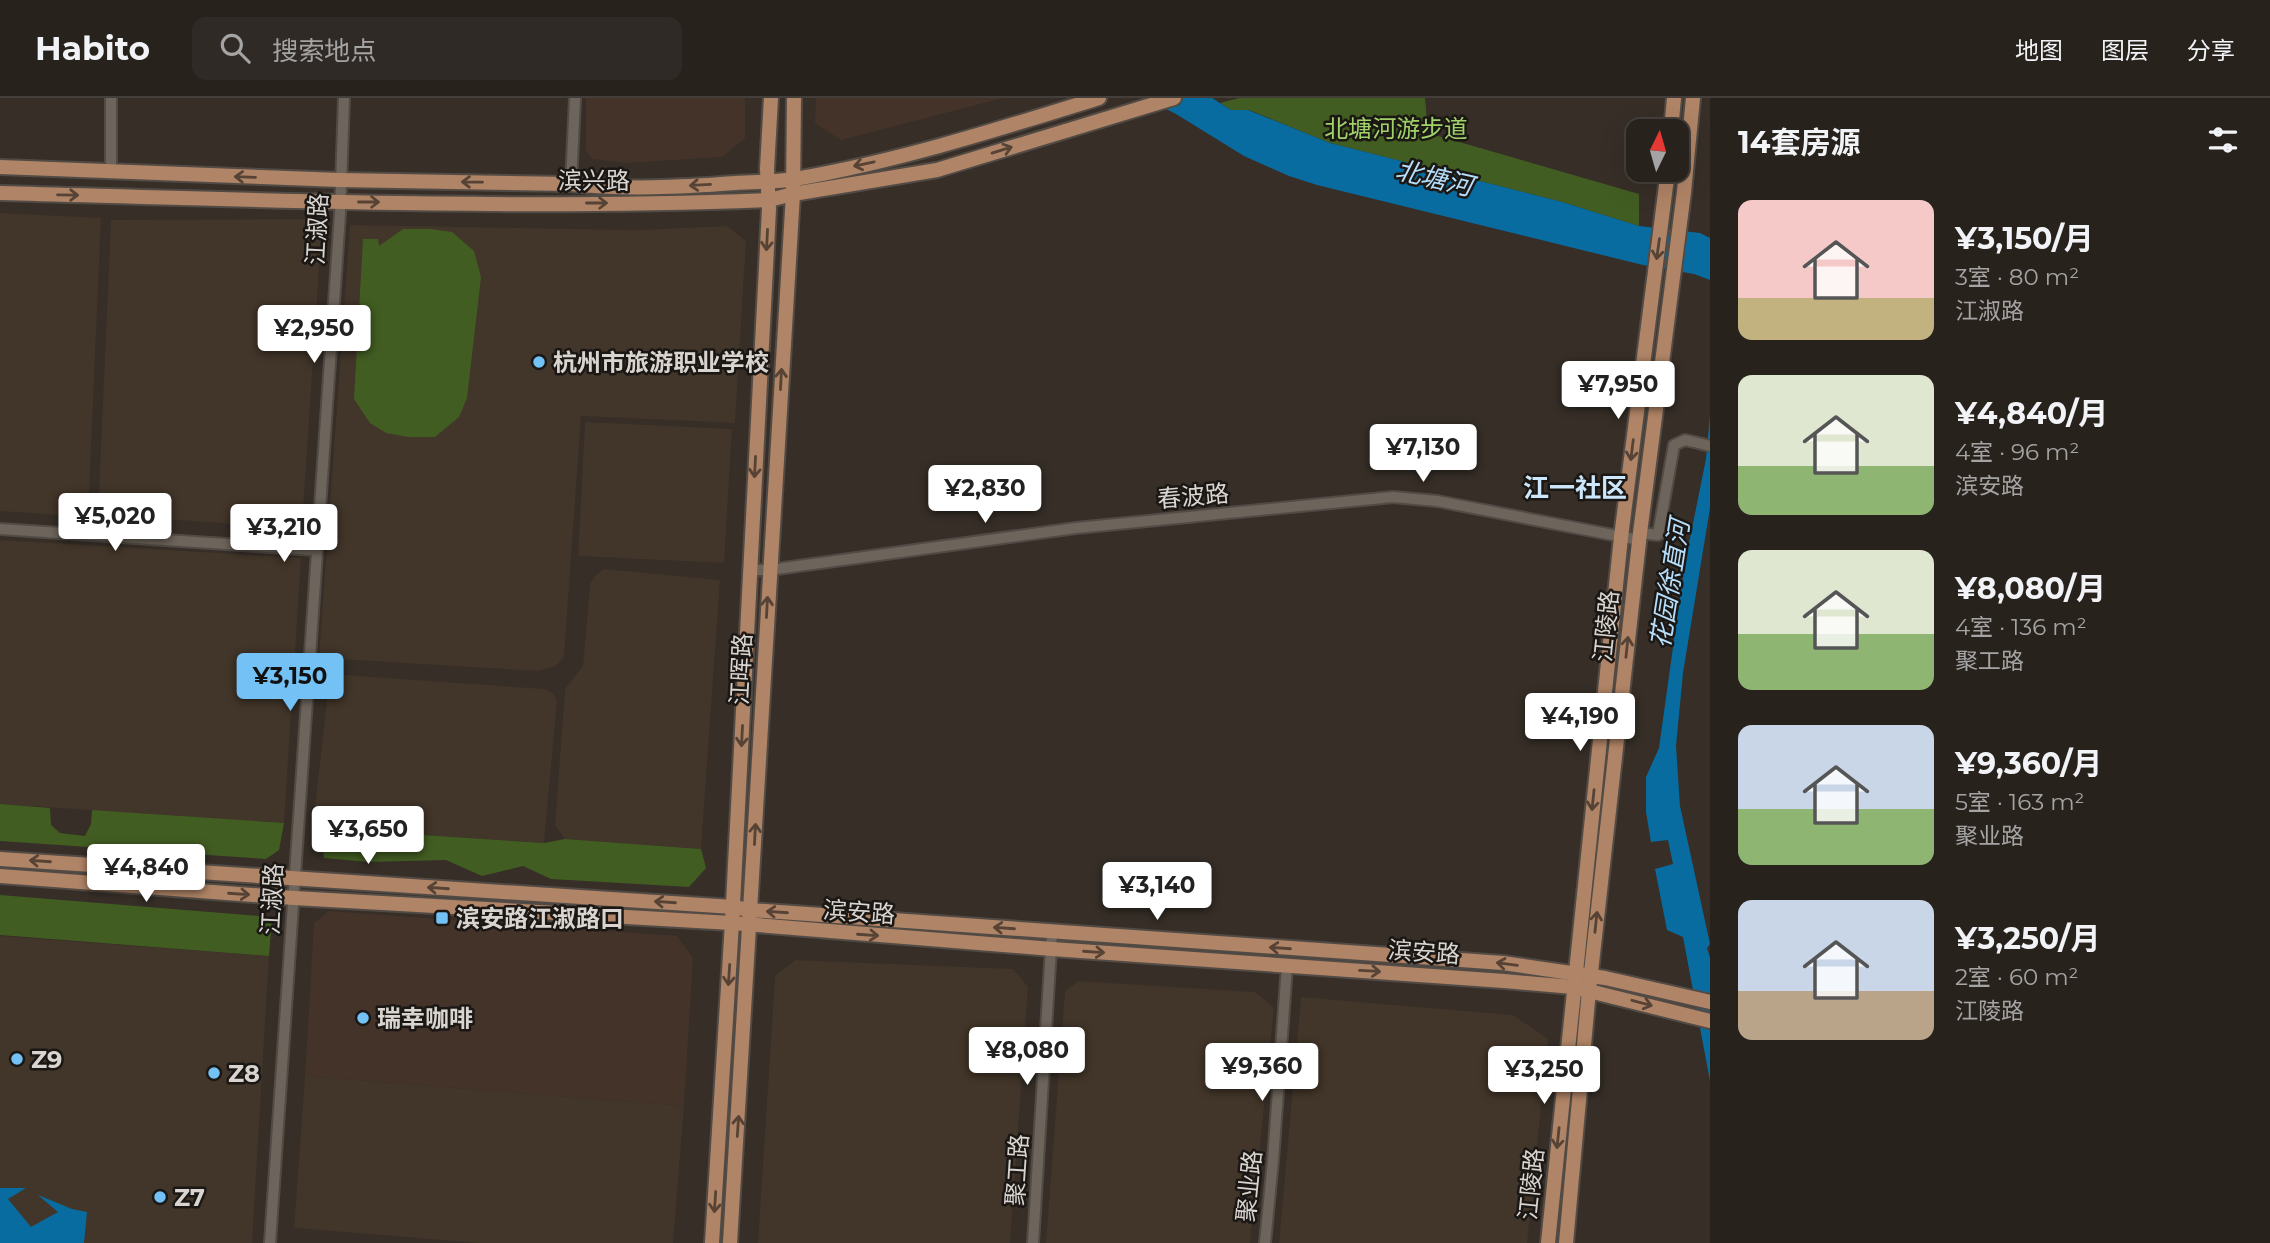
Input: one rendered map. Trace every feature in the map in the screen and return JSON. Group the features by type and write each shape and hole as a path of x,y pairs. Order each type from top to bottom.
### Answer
{"main road":[{"name":"江晖路","path":"712,1243 733,907 769,200 771,98"},
{"name":"江晖路","path":"730,1243 751,926 769,570 793,186 794,98"},
{"name":"滨兴路","path":"0,193 597,204 769,200 793,186 931,150 1099,98"},
{"name":"滨兴路","path":"0,167 654,188 768,181 793,186 937,170 1174,98"},
{"path":"1672,119 1674,98"},
{"name":"江陵路","path":"1566,1243 1590,983 1639,536 1684,192 1693,98"},
{"name":"江陵路","path":"1548,1243 1621,537 1667,182"},
{"name":"滨安路","path":"0,859 733,907 1503,963 1574,980 1710,1002"},
{"name":"滨安路","path":"0,876 294,898 732,923 1287,966 1448,976 1574,980"},
{"name":"滨安路","path":"1590,983 1710,1021"}],"street":[{"path":"111,98 111,172"},
{"name":"江淑路","path":"270,1243 340,201 344,98"},
{"path":"571,184 575,98"},
{"path":"1639,536 1658,535 1674,445 1685,440 1710,446"},
{"name":"春波路","path":"750,570 769,570 1076,528 1393,497 1437,501 1621,537 1639,536"},
{"path":"0,529 316,550"},
{"name":"聚工路","path":"1033,1243 1052,932"},
{"name":"聚业路","path":"1265,1243 1287,966"}],"shaded area":[{"path":"586,98 745,98 745,138 722,157 627,163 592,159 586,150"},
{"path":"816,98 1003,98 841,140 815,123"},
{"path":"0,213 101,218 88,517 0,511"},
{"path":"305,219 321,237 303,512 299,523 288,528 98,514 111,220"},
{"path":"350,225 636,230 727,226 746,241 735,423 581,416 564,657 556,666 538,671 319,658"},
{"path":"585,422 732,429 724,563 578,556"},
{"path":"0,540 301,558 284,823 0,804"},
{"path":"604,569 720,580 701,849 565,839 555,825 565,689 583,666 590,584"},
{"path":"330,674 545,689 553,693 557,701 544,843 331,829 321,825 314,815"},
{"path":"329,911 677,936 693,958 684,1106 305,1076 314,923"},
{"path":"0,936 269,956 252,1243 0,1243"},
{"path":"795,960 1013,969 1028,987 1010,1243 758,1243 775,976"},
{"path":"1079,981 1255,992 1274,1008 1250,1243 1046,1243 1065,991"},
{"path":"1301,997 1513,1015 1548,1039 1527,1243 1279,1243"},
{"path":"305,1076 684,1106 673,1243 480,1243 294,1228"}],"green space":[{"name":"北塘河游步道","path":"1239,98 1425,98 1428,133 1639,194 1639,226 1562,202 1330,143 1249,110 1231,110 1220,103"},
{"path":"403,229 452,232 474,251 481,277 467,398 459,417 435,437 408,437 386,433 370,423 354,399 363,239 378,239 379,246"},
{"path":"0,804 50,808 51,825 60,833 85,836 91,824 92,810 284,823 279,850 266,859 0,841"},
{"path":"321,825 331,829 544,843 565,839 701,849 706,868 689,887 551,879 523,866 482,876 446,860 369,862 324,858"},
{"path":"0,895 272,917 269,956 0,935"}],"water":[{"name":"北塘河","path":"1145,98 1212,98 1231,110 1248,110 1330,143 1562,202 1639,226 1700,233 1710,238 1710,280 1289,176 1244,156"},
{"path":"1710,415 1710,508 1683,673 1676,746 1680,806 1710,944 1707,948 1710,958 1710,1081 1683,937 1667,930 1655,869 1673,864 1668,840 1651,842 1646,812 1646,777 1659,748 1684,568 1706,459"},
{"path":"0,1188 26,1188 8,1199 31,1227 58,1212 38,1195 87,1212 84,1243 0,1243"}],"place":[{"name":"杭州市旅游职业学校","path":"539,362"},
{"name":"滨安路江淑路口","path":"442,918"},
{"name":"瑞幸咖啡","path":"363,1018"},
{"name":"Z9","path":"17,1059"},
{"name":"Z8","path":"214,1073"},
{"name":"Z7","path":"160,1197"}],"district":[{"name":"江一社区","path":"1575,488"}],"water label":[{"name":"花园徐直河","path":"1670,584"}]}
